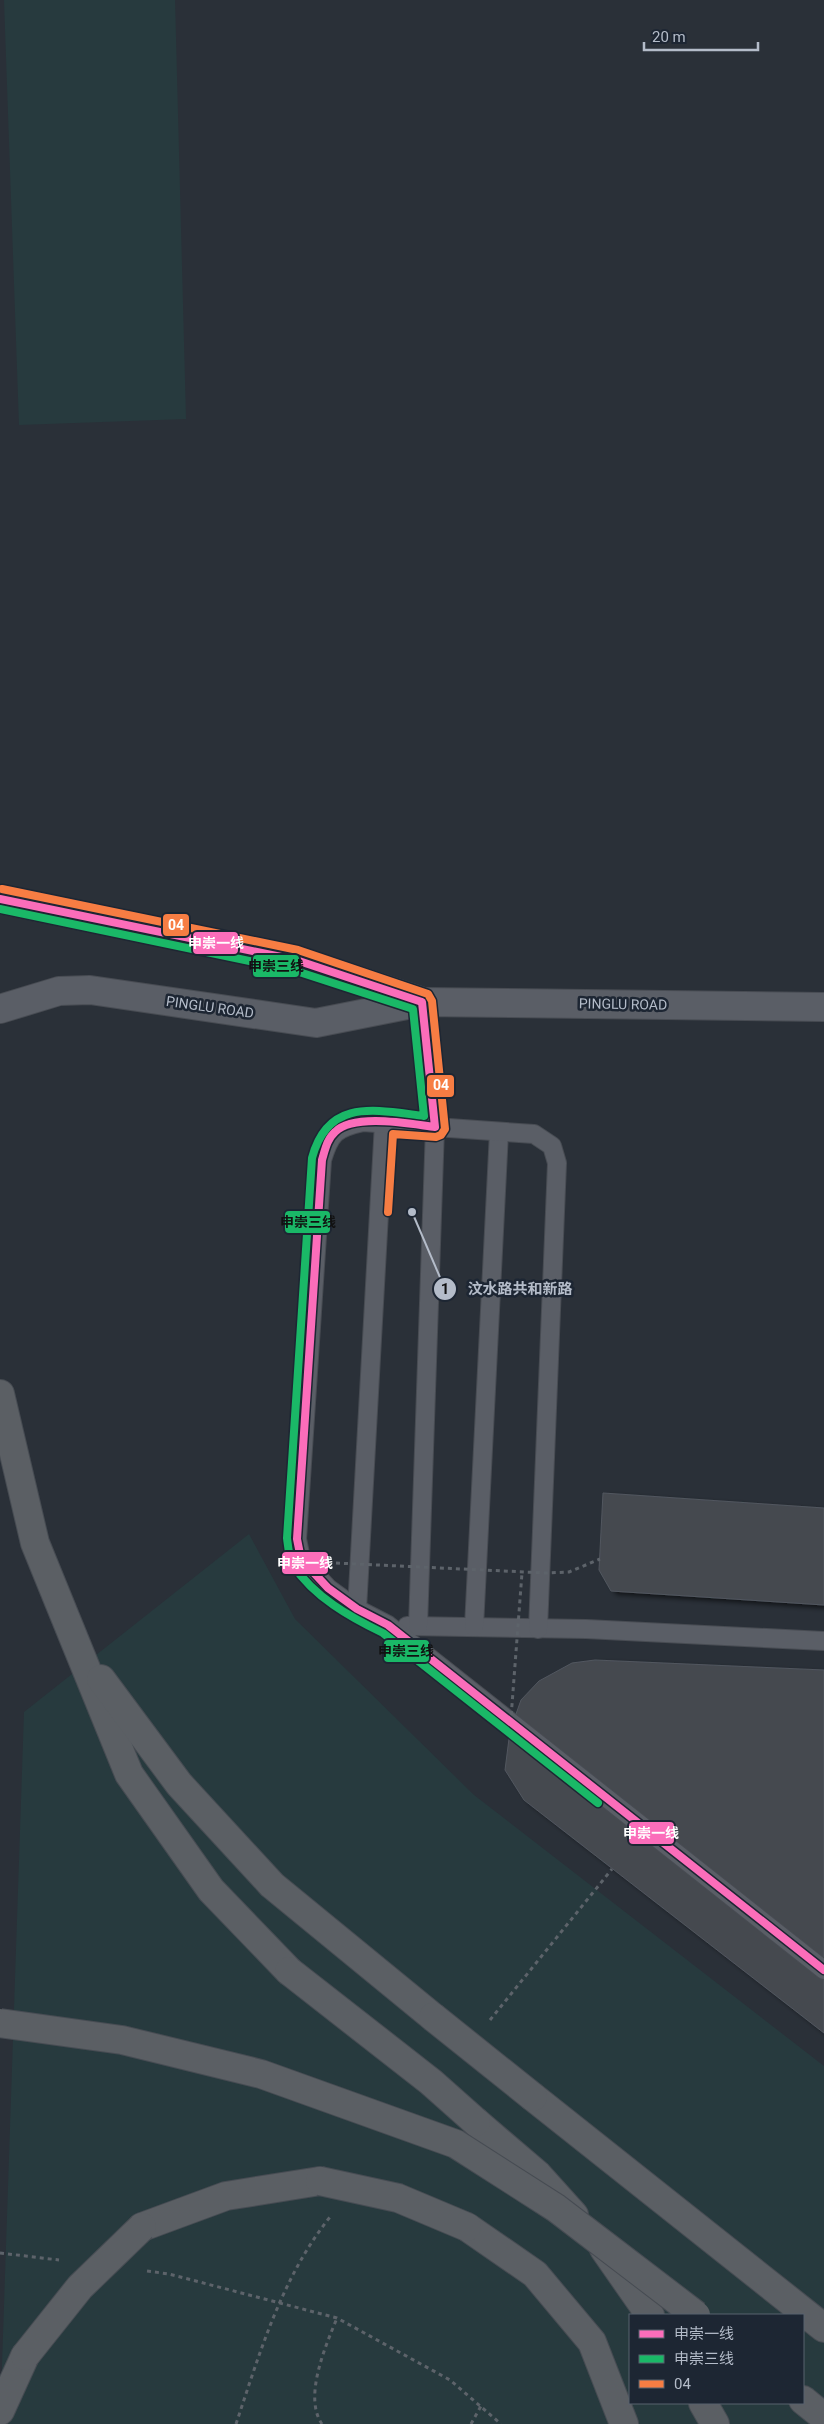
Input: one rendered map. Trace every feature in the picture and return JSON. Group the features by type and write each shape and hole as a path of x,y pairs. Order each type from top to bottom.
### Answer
{"highway":[{"path":"0,1394 35,1543 128,1774 211,1890 289,1971 431,2082 538,2174 610,2255 649,2314"},
{"path":"79,1650 179,1784 272,1885 440,2023 824,2328"},
{"path":"0,2023 122,2040 261,2074 456,2144 556,2208 695,2314"},
{"path":"0,2411 25,2356 80,2287 142,2227 226,2196 320,2182 398,2198 467,2227 535,2274 592,2342 624,2424"},
{"path":"804,2401 824,2417"},
{"path":"705,2404 715,2424"}],"street":[{"name":"PINGLU ROAD","path":"0,899 296,960 422,1002"},
{"name":"PINGLU ROAD","path":"0,1009 58,991 90,990 316,1022 422,1002 824,1007"}],"lane":[{"path":"418,1626 435,1127 422,1002"},
{"path":"538,1629 557,1163 552,1146 534,1134 363,1122 341,1127 328,1140 322,1160 297,1539 301,1559 328,1588 357,1609 388,1625 824,1970"},
{"path":"357,1609 384,1123"},
{"path":"474,1628 499,1132"},
{"path":"388,1625 538,1629 824,1641"}],"path":[{"path":"336,1563 522,1573 569,1572 600,1559"},
{"path":"510,1731 522,1573"},
{"path":"0,2253 60,2260"},
{"path":"139,2270 169,2274 337,2318 450,2380 501,2424"},
{"path":"322,2424 314,2397 322,2355 337,2318"},
{"path":"472,2424 481,2406"}],"green space":[{"path":"4,0 175,0 186,419 19,425"},
{"path":"249,1534 295,1619 474,1795 824,2066 824,2424 0,2424 24,1712"}],"building":[{"path":"603,1493 824,1508 824,1605 611,1591 599,1570"},
{"path":"595,1660 824,1670 824,2033 524,1800 505,1770 510,1731 521,1700 539,1681 572,1663"}],"transit line":[{"name":"04","path":"2,889 298,950 428,994 432,1001 445,1129 441,1135 436,1137 393,1134 388,1212"},
{"name":"申崇一线","path":"0,899 296,960 422,1002 435,1127 383,1121 368,1121 344,1126 330,1138 322,1160 297,1539 301,1559 328,1588 357,1609 388,1625 824,1970"},
{"name":"申崇三线","path":"0,909 293,970 413,1009 424,1116 371,1111 356,1112 342,1117 329,1125 319,1139 312,1158 287,1538 290,1555 293,1565 311,1587 322,1596 346,1613 383,1633 598,1803"}],"place":[{"name":"汶水路共和新路","path":"412,1212"}]}
